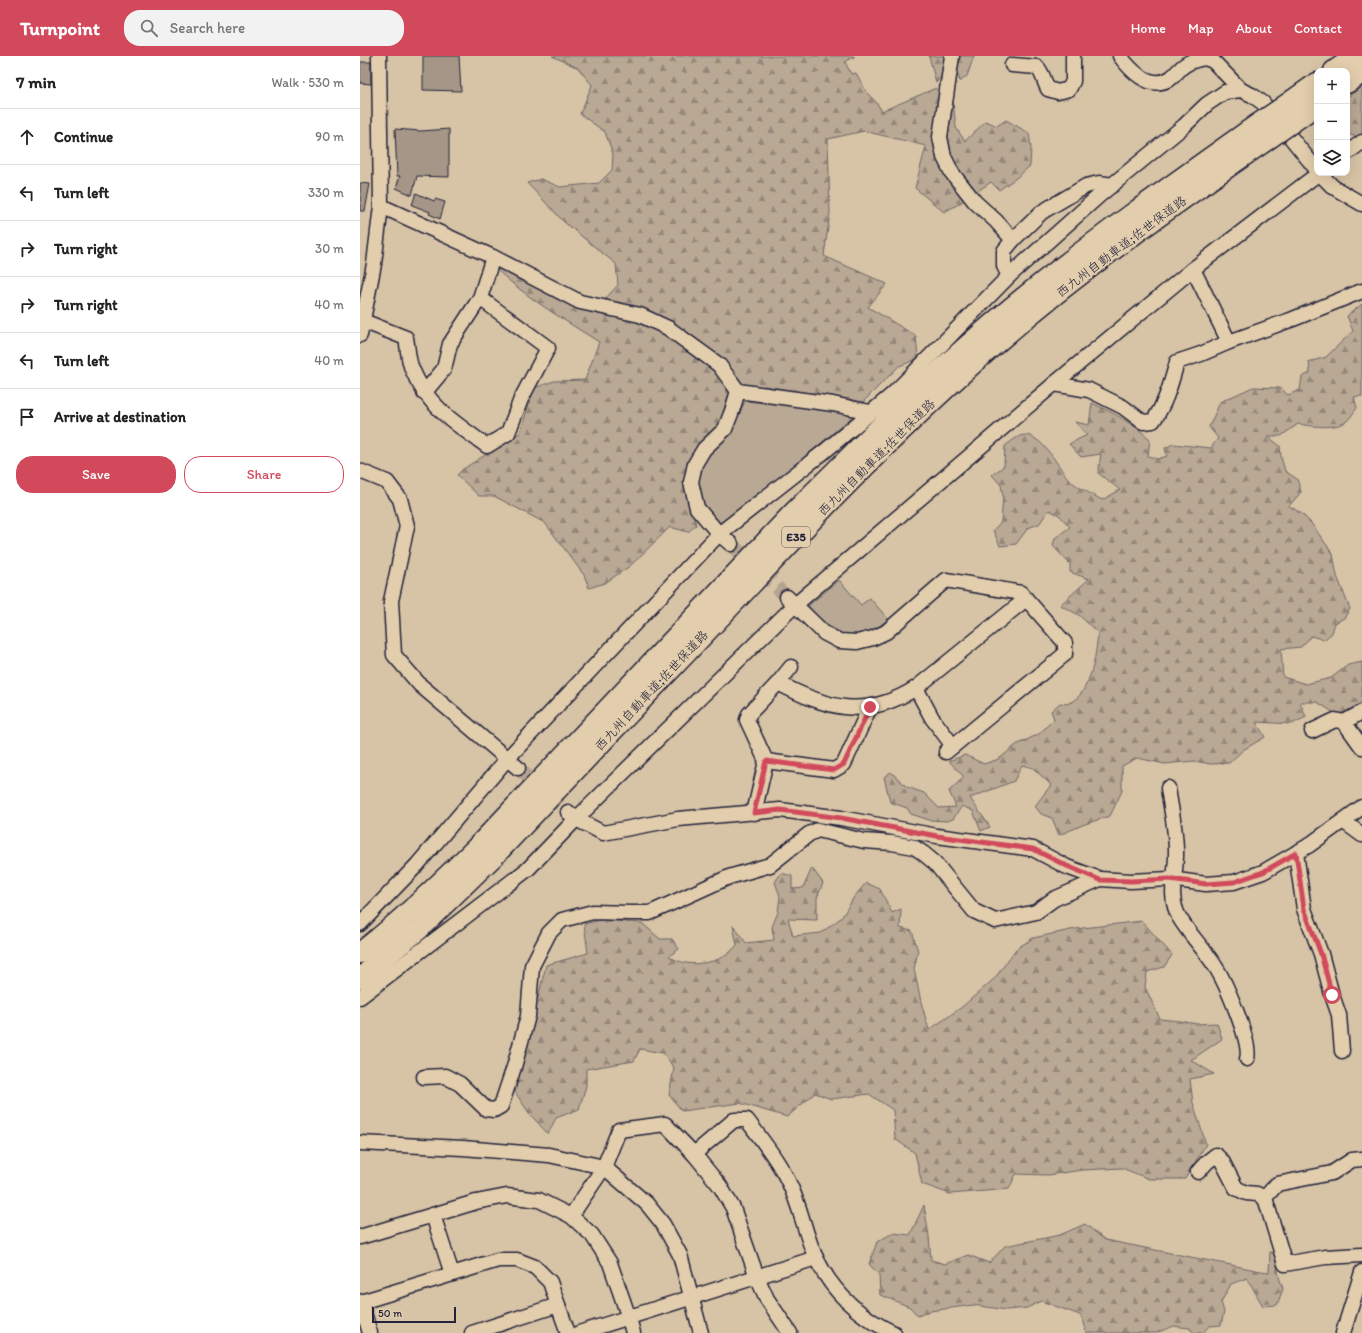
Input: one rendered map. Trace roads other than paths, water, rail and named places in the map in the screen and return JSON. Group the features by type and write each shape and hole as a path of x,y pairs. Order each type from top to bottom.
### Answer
{"highway":[{"path":"1338,68 1356,56"},
{"path":"1350,81 1362,73"},
{"name":"西九州自動車道;佐世保道路","path":"360,953 428,894 476,848 790,516 837,469 975,338 1120,222 1288,114 1314,86"},
{"name":"西九州自動車道;佐世保道路","path":"1288,114 1314,106"},
{"name":"西九州自動車道;佐世保道路","path":"360,978 418,930 496,854 810,522 918,414 1021,322 1178,202 1263,131"}],"street":[{"path":"379,56 381,206 374,264 361,328 406,338 411,368 424,393 447,418 487,446 508,433 521,398 548,348 480,298"},
{"path":"952,56 940,137 944,157 952,173 975,202 996,221 1013,240"},
{"path":"1012,65 1037,67 1041,72 1043,81 1048,90 1058,92 1069,89 1073,81 1073,56"},
{"path":"1120,56 1139,76 1152,83 1162,83 1172,77 1186,64 1205,58 1211,58 1240,90 1252,95 1263,103 1314,166"},
{"path":"360,924 417,864 507,759 719,534 825,451 894,393 1009,276 1112,185 1184,126 1207,104 1225,92 1240,90"},
{"path":"1350,151 1362,142"},
{"path":"360,997 528,869 572,816 791,601 1193,269 1315,176"},
{"path":"1322,176 1333,187 1362,204"},
{"path":"1009,276 1004,266 1004,251 1013,240 1042,212 1086,186 1099,182 1112,185"},
{"path":"381,206 493,257 580,302 640,314 668,328 719,365 738,391 833,404 870,412"},
{"path":"424,393 444,369 450,344 480,298 493,257"},
{"path":"1193,269 1229,342"},
{"path":"1054,384 1089,390 1123,407 1143,422 1153,421 1159,412 1169,390 1177,362 1293,320 1362,291"},
{"path":"731,544 719,534 697,508 691,482 695,464 704,449 725,429 738,391"},
{"path":"360,471 387,482 400,499 407,526 391,601 394,655 420,685 518,768"},
{"path":"791,601 824,633 839,641 857,642 873,638 886,632 946,580 1020,593 1065,643 1065,654 949,749 916,688"},
{"path":"778,683 803,696 826,704 847,707 870,707 902,697 916,688 1026,599"},
{"path":"754,813 766,761 748,720 749,714 791,667"},
{"path":"766,761 834,770 844,764 870,707"},
{"path":"1312,731 1335,720 1344,722 1362,712"},
{"path":"1344,722 1362,747"},
{"path":"1168,788 1176,832 1176,853 1172,893 1174,906 1180,917 1216,967 1240,1022 1246,1041 1247,1059"},
{"path":"572,816 603,833 678,819 780,810 841,818 937,836 1033,849 1100,880 1174,880 1206,884 1234,882 1263,872 1308,846 1362,808"},
{"path":"1343,821 1362,835"},
{"path":"424,1077 445,1076 460,1084 486,1109 494,1110 500,1106 514,1067 528,1016 532,966 549,933 562,920 593,912 650,913 729,878 770,864 810,834 818,830 864,841 892,843 914,847 935,863 974,911 995,921 1036,912 1054,899 1100,880"},
{"path":"1296,853 1304,909 1321,954 1332,995 1340,1015 1342,1051"},
{"path":"694,1154 734,1120 746,1120 771,1152 790,1184 816,1258 832,1283 844,1298 862,1316 894,1333"},
{"path":"571,1216 604,1167 619,1130 665,1124 694,1154 720,1186 733,1208 757,1277 767,1299 790,1333"},
{"path":"360,1143 463,1148 549,1155 604,1167 648,1204 663,1224 680,1255 701,1333"},
{"path":"1198,1172 1216,1155 1222,1161 1236,1188 1246,1192 1258,1194 1265,1198 1285,1264 1326,1257 1362,1256"},
{"path":"1265,1198 1268,1192 1278,1184 1332,1173 1346,1162 1362,1158"},
{"path":"360,1237 476,1202 507,1196 539,1200 571,1216 592,1235 610,1263 629,1318 632,1333"},
{"path":"432,1215 452,1274"},
{"path":"579,1333 816,1258"},
{"path":"370,1333 361,1302 498,1260 517,1260 534,1267 550,1282 568,1333"},
{"path":"1343,1333 1362,1272"},
{"path":"472,1333 558,1305"}],"tunnel":[{"path":"731,544 787,597"},
{"path":"518,768 568,812"}]}
